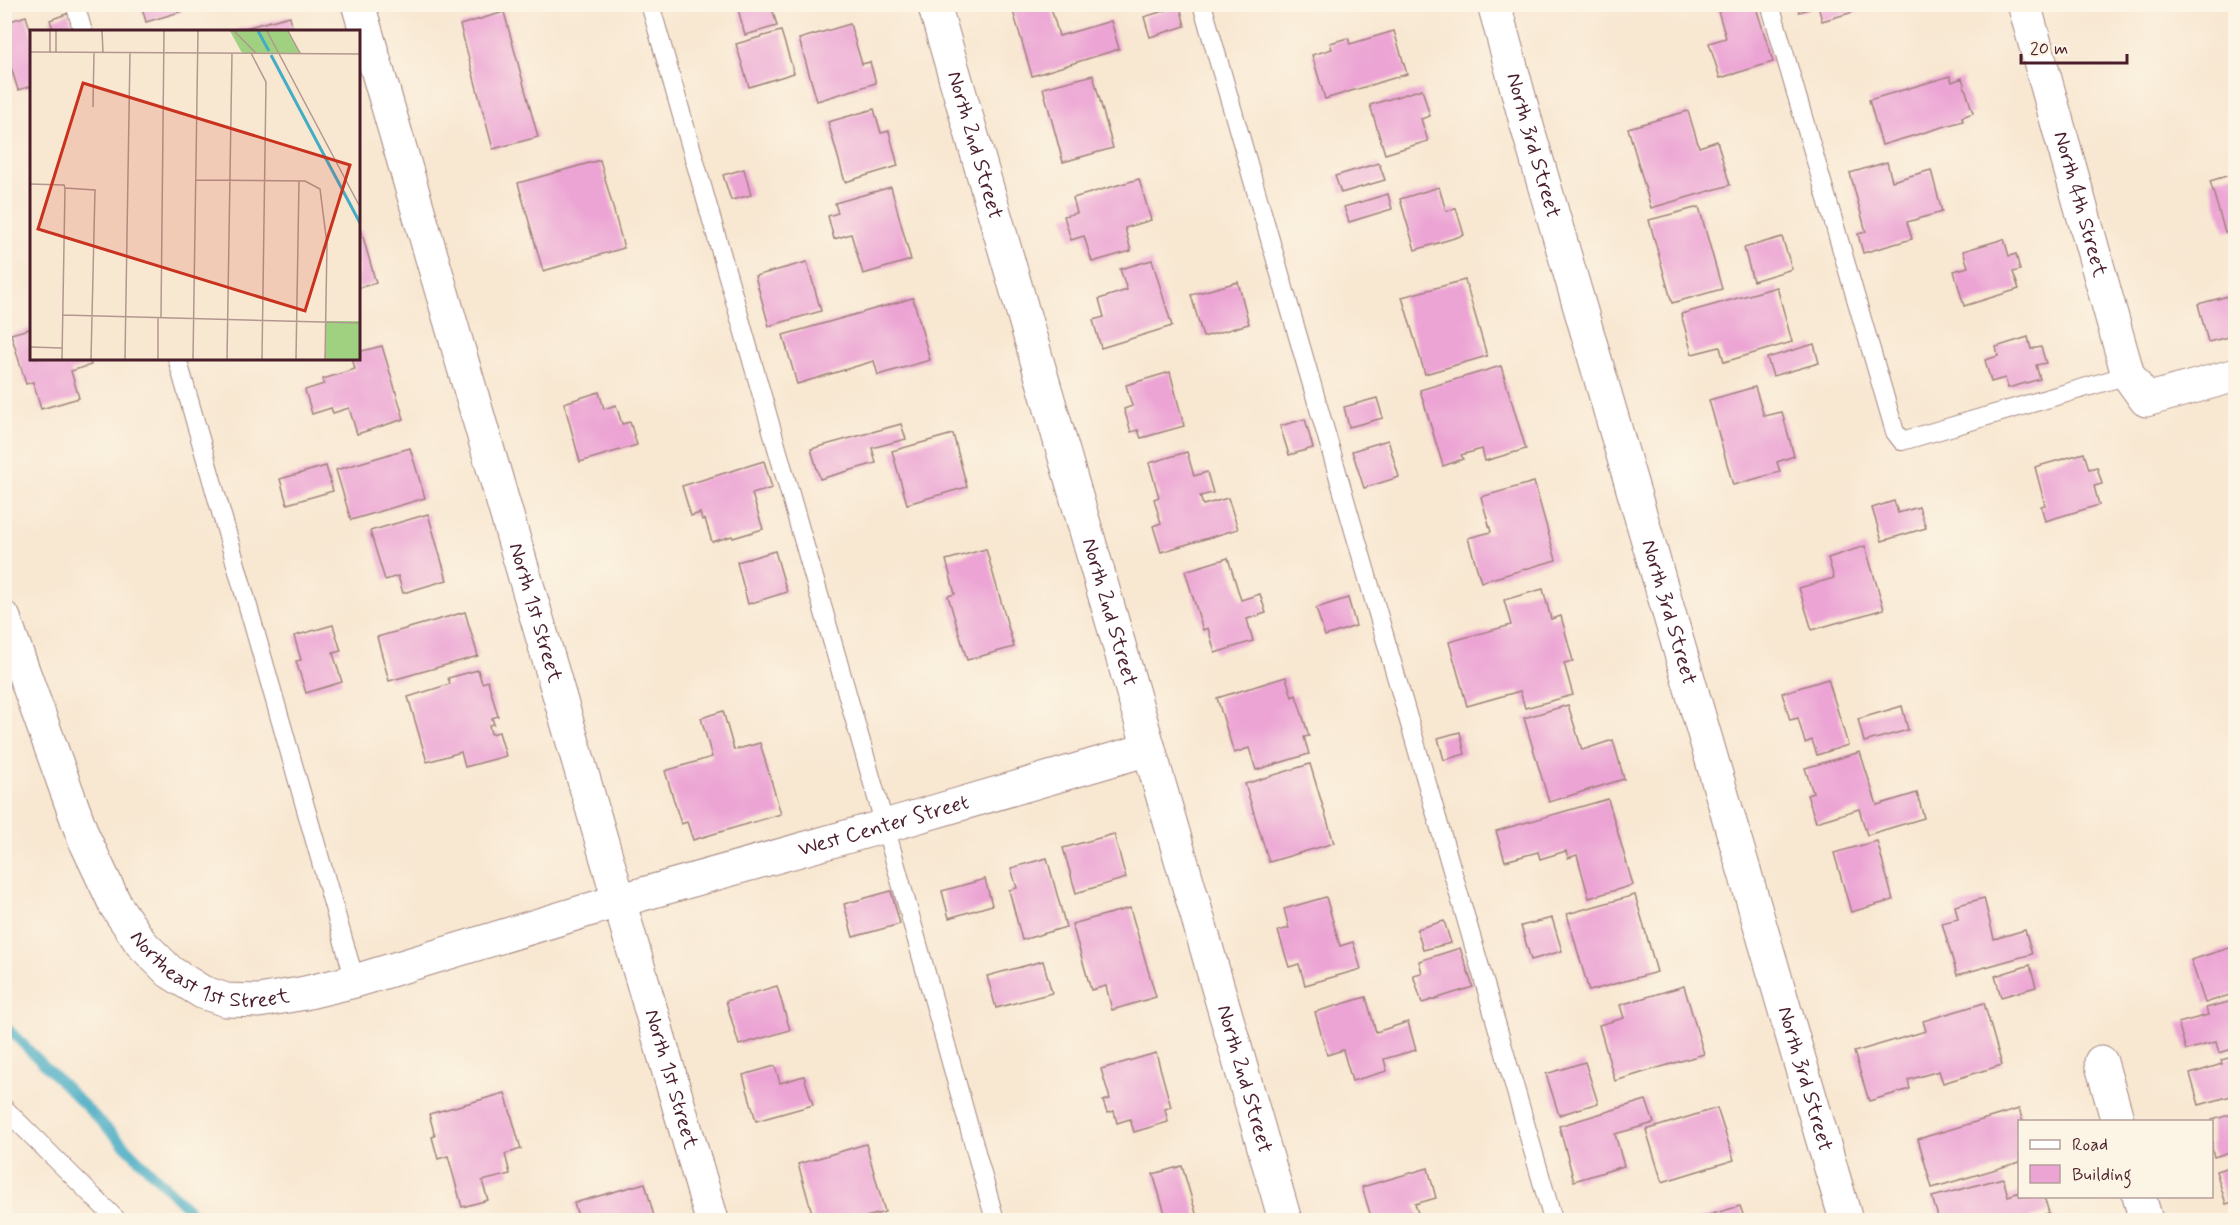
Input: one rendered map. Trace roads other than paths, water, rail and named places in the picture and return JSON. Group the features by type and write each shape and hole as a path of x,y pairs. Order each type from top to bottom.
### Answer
{"street":[{"name":"North 1st Street","path":"358,4 712,1221"},
{"name":"North 2nd Street","path":"934,4 1285,1221"},
{"name":"North 3rd Street","path":"1494,4 1846,1221"},
{"name":"North 4th Street","path":"2024,4 2137,388"},
{"path":"2137,388 2235,375"},
{"name":"Northeast 1st Street","path":"4,618 83,836 116,906 141,943 170,972 202,992 226,1000 259,1000 305,993 355,981 618,901"},
{"name":"West Center Street","path":"618,901 1149,749"},
{"path":"2101,1062 2117,1120"},
{"path":"2139,1198 2146,1221"}],"lane":[{"path":"75,4 82,30"},
{"path":"650,4 885,826 995,1221"},
{"path":"1202,4 1553,1221"},
{"path":"1770,4 1891,421 1902,441 2137,388"},
{"path":"178,360 355,981"},
{"path":"4,1108 117,1221"}],"waterway":[{"path":"4,1025 199,1220"}]}
